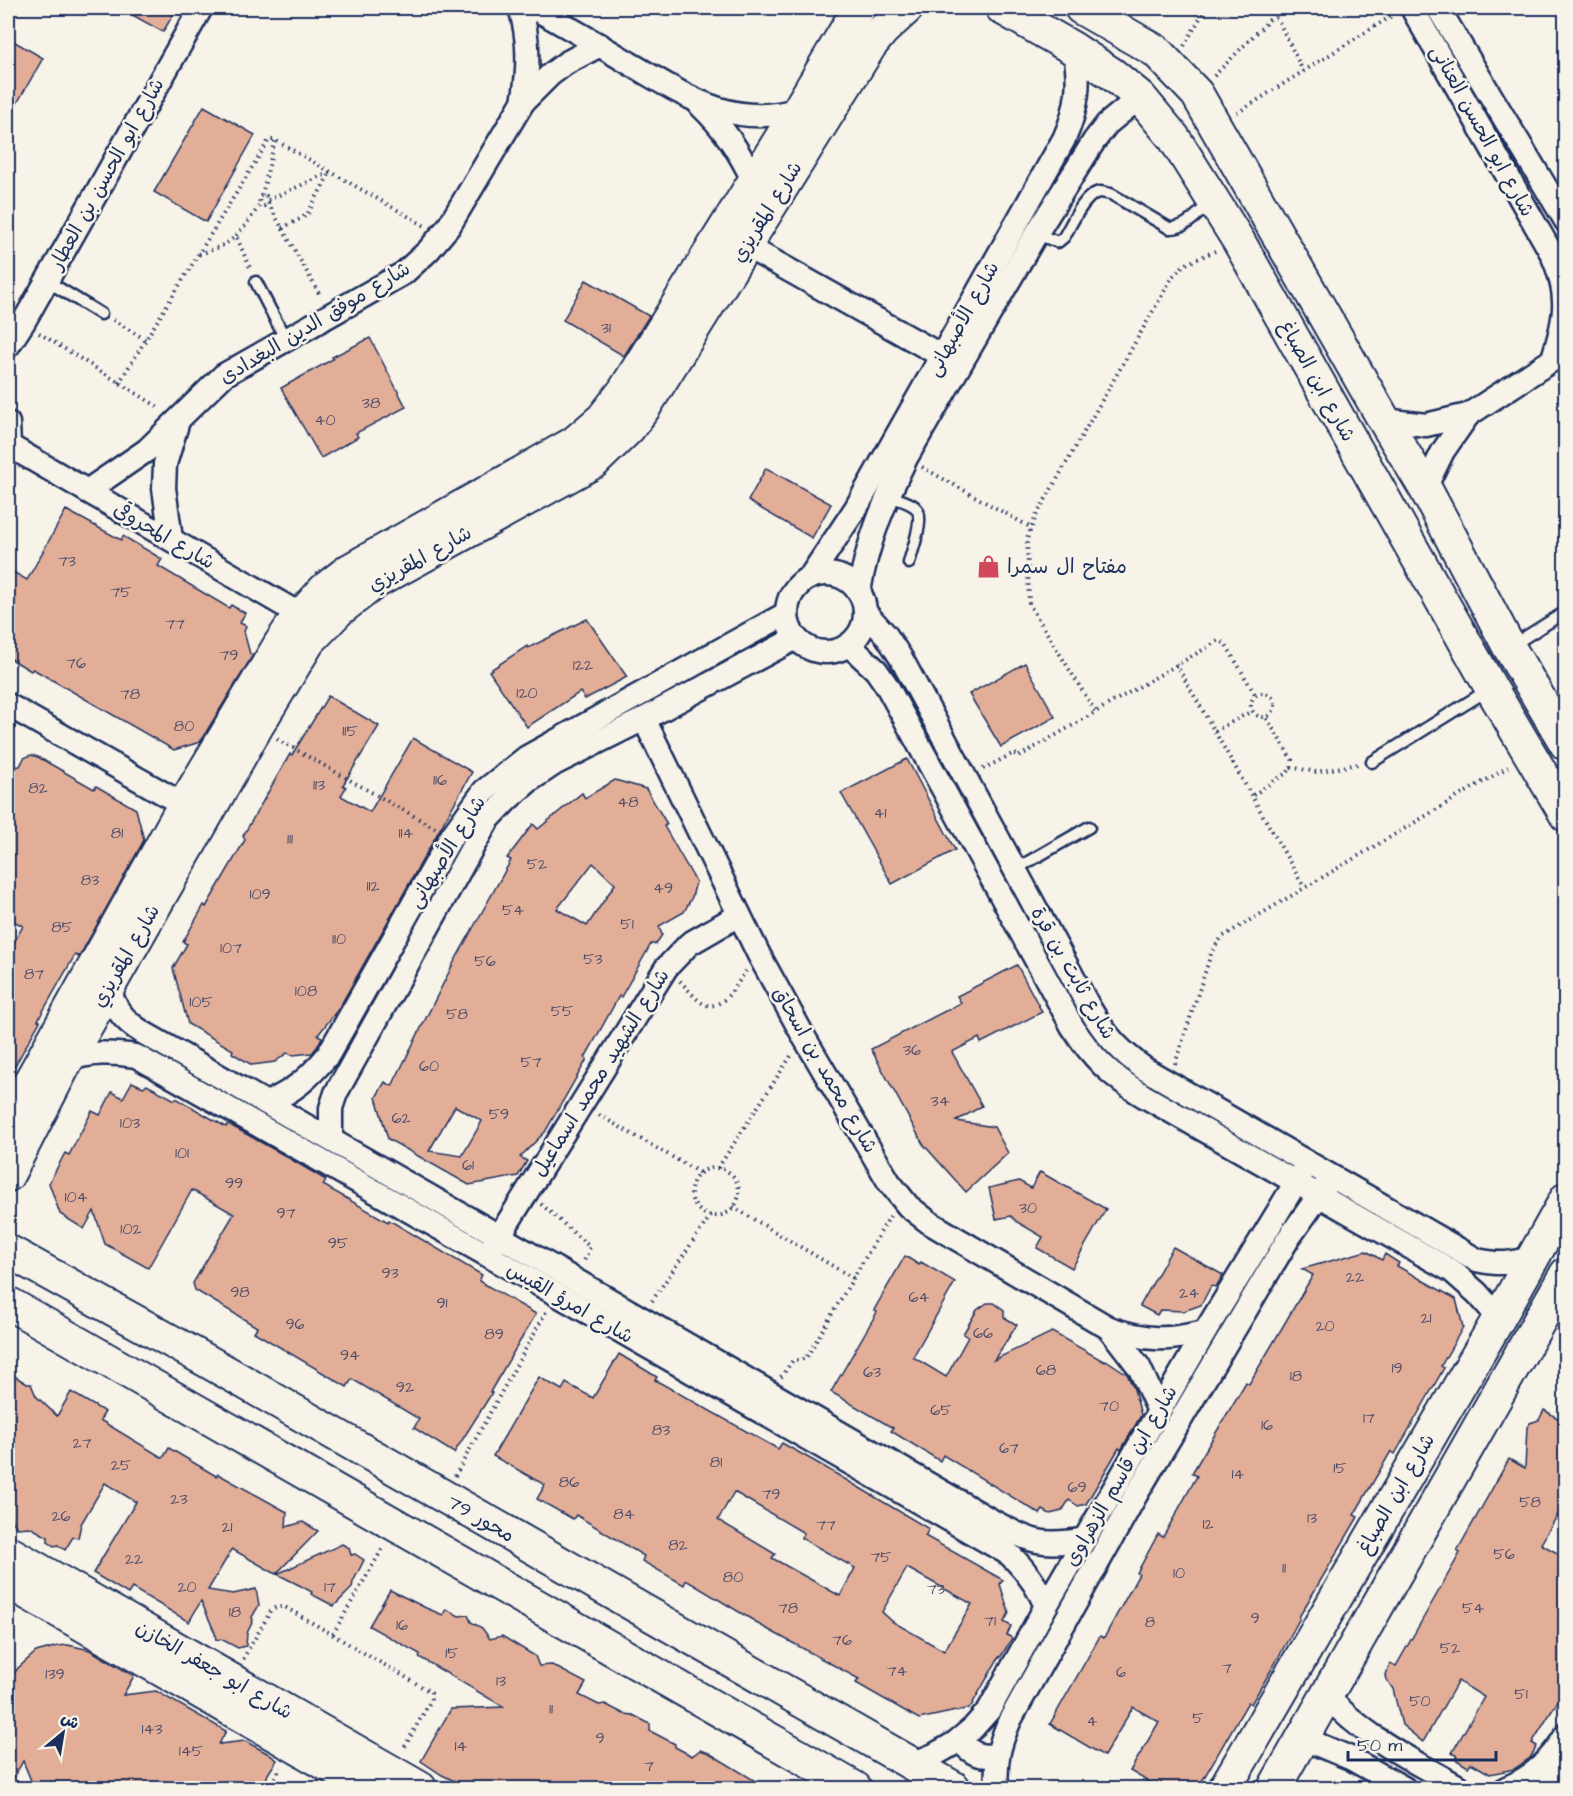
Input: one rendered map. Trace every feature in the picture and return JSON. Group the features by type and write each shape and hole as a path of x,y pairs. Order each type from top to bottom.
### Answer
{"street":[{"name":"شارع ابو الحسن بن العطار","path":"8,365 15,337 201,8"},
{"name":"شارع موفق الدين البغدادى","path":"520,8 527,39 528,60 523,102"},
{"path":"534,8 697,102 735,114 752,116 784,114 799,110"},
{"name":"شارع المقريزي","path":"9,1167 67,1060 297,658 325,589 348,571 574,442 602,419 624,391 799,110 859,8"},
{"name":"شارع المقريزي","path":"8,1121 184,805 280,644 311,621 374,583 594,462 629,428 644,408 870,46 883,30 907,8"},
{"name":"شارع ابن الصباغ","path":"1002,8 1074,49 1112,74 1140,97 1174,138 1238,240 1491,688 1566,815"},
{"name":"شارع ابن الصباغ","path":"1081,8 1156,51 1197,94 1425,488 1509,647 1560,729"},
{"name":"شارع ابو الحسن العنانى","path":"1438,8 1566,221"},
{"name":"شارع ابو الحسن العنانى","path":"1404,10 1552,254 1561,274 1565,296 1559,355"},
{"name":"شارع موفق الدين البغدادى","path":"87,491 147,450 224,375 404,273 428,251 441,235 523,102 550,75 566,63 600,45"},
{"name":"شارع الأصبهانى","path":"810,577 856,508 1072,122 1079,86 1074,49"},
{"name":"شارع الأصبهانى","path":"862,602 869,542 906,458 1036,234 1094,141 1107,124 1140,97"},
{"path":"697,102 727,134 740,152 754,182"},
{"path":"746,246 942,356"},
{"path":"1384,420 1426,425 1468,415 1559,355"},
{"path":"1425,488 1443,451 1468,415"},
{"name":"شارع موفق الدين البغدادى","path":"171,539 164,488 165,464 179,420"},
{"path":"8,423 8,446"},
{"name":"شارع المحروقى","path":"8,446 311,621"},
{"path":"832,574 843,577 852,583 862,602 864,624 858,636 841,650 821,652 812,650 796,638 789,626 787,613 790,597 798,585 810,577 832,574"},
{"name":"شارع ثابت بن قرة","path":"862,602 901,658 1104,1033 1123,1053 1169,1083 1477,1260 1496,1264 1515,1263 1533,1257"},
{"name":"شارع الأصبهانى","path":"267,1103 302,1084 328,1055 452,837 484,791 527,757 787,613"},
{"name":"شارع الأصبهانى","path":"331,1139 331,1108 336,1093 488,820 530,780 554,764 796,638"},
{"name":"شارع ثابت بن قرة","path":"849,645 876,670 886,686 1072,1026 1086,1048 1102,1066 1122,1083 1143,1096 1452,1271 1477,1293 1499,1318"},
{"path":"10,708 184,805"},
{"name":"شارع محمد بن اسحاق","path":"644,719 759,955 889,1182 908,1206 930,1223 1109,1329 1157,1340 1181,1338 1205,1332"},
{"path":"986,867 1010,863"},
{"name":"شارع الشهيد محمد اسماعيل","path":"487,1255 666,968 689,944 739,915"},
{"name":"شارع امرؤ القيس","path":"109,987 112,1001 119,1014 129,1024 1018,1535 1037,1542 1061,1543 1084,1539"},
{"name":"شارع امرؤ القيس","path":"67,1060 97,1052 136,1056 1008,1554 1037,1586 1046,1606"},
{"name":"شارع ابن قاسم الزهراوى","path":"997,1788 996,1768 1000,1743 1127,1488 1159,1411 1308,1162"},
{"name":"شارع ابن قاسم الزهراوى","path":"911,1764 934,1755 960,1739 989,1710 1084,1539 1127,1488 1288,1239 1333,1176"},
{"name":"شارع ابن الصباغ","path":"1225,1788 1566,1199"},
{"name":"محور 79","path":"8,1251 954,1788"},
{"name":"شارع ابن الصباغ","path":"1274,1788 1566,1274"},
{"path":"8,1303 847,1787"},
{"name":"شارع محمد بن اسحاق","path":"1109,1329 1139,1367 1159,1411"},
{"path":"396,1525 406,1524 415,1519 421,1511 423,1501 421,1491 408,1476"},
{"path":"473,1570 457,1554 452,1545 454,1536 459,1528 467,1523 488,1523"},
{"name":"شارع ابو جعفر الخازن","path":"13,1572 231,1680 379,1780"},
{"name":"شارع ابو جعفر الخازن","path":"13,1572 379,1780 420,1788"},
{"path":"1326,1695 1349,1719 1375,1739 1461,1788"},
{"path":"1302,1738 1350,1758 1404,1788"},
{"path":"960,1739 976,1754 991,1756 998,1754"},
{"path":"1506,1788 1529,1776 1561,1742"},
{"path":"1548,1788 1561,1742"}],"lane":[{"path":"1036,234 1059,242 1085,201 1101,192 1111,194 1170,228 1185,225 1214,199"},
{"path":"47,280 101,314"},
{"path":"256,282 286,340"},
{"path":"888,495 914,506 918,511 920,518 909,563"},
{"path":"1509,647 1562,614"},
{"path":"1372,762 1491,688"},
{"path":"1010,863 1089,827"}],"path":[{"path":"1173,68 1206,8"},
{"path":"1268,8 1303,71"},
{"path":"1197,94 1281,8"},
{"path":"1216,126 1404,10"},
{"path":"119,383 269,140 275,140 441,235"},
{"path":"198,255 219,249 237,238 260,204 259,197 262,195 275,140"},
{"path":"260,204 264,206 331,171"},
{"path":"282,228 308,213 331,171"},
{"path":"262,195 266,196 331,314"},
{"path":"237,238 256,282"},
{"path":"1095,711 1029,604 1027,539 1030,527 1173,276 1184,266 1238,240"},
{"path":"101,314 146,340"},
{"path":"15,337 119,383 179,420"},
{"path":"906,458 1030,527"},
{"path":"964,778 1012,754 1018,757 1218,641 1225,643 1256,696"},
{"path":"1176,664 1304,886"},
{"path":"1252,711 1261,717 1266,717 1274,710 1274,700 1266,694 1256,696"},
{"path":"1252,711 1251,706 1256,696"},
{"path":"1215,731 1252,711"},
{"path":"1253,795 1292,767 1292,760 1266,717"},
{"path":"256,728 452,837"},
{"path":"1169,1083 1212,951 1222,937 1304,886 1530,754"},
{"path":"1292,767 1317,772 1372,762"},
{"path":"666,968 703,1004 712,1006 721,1003 759,955"},
{"path":"718,1168 804,1037"},
{"path":"581,1105 700,1173"},
{"path":"711,1168 718,1168 731,1174 738,1186 737,1201 723,1214 711,1215 697,1208 691,1194 694,1179 700,1173 711,1168"},
{"path":"526,1192 590,1247 590,1252 574,1279"},
{"path":"771,1393 793,1360 806,1358 901,1197"},
{"path":"733,1207 853,1278"},
{"path":"641,1318 711,1215"},
{"path":"443,1497 556,1294"},
{"path":"333,1634 396,1525"},
{"path":"231,1680 274,1608 285,1607 431,1692 431,1700 379,1780"}],"building":[{"path":"120,8 177,8 163,32"},
{"path":"8,38 43,58 8,119"},
{"path":"204,106 255,135 206,222 154,192"},
{"path":"586,280 649,316 624,356 563,320"},
{"path":"370,338 406,407 356,433 358,437 321,458 281,388 333,359 332,357"},
{"path":"766,468 831,504 812,538 748,501"},
{"path":"66,510 121,540 123,536 162,559 158,566 229,608 231,605 245,613 240,623 246,626 244,632 250,654 253,655 200,742 174,750 8,657 8,569 27,580"},
{"path":"587,619 627,677 585,699 580,692 527,727 489,671 527,646 528,648"},
{"path":"1025,663 1055,717 1001,747 969,694"},
{"path":"328,696 379,726 343,785 346,787 341,796 370,812 413,738 472,772 339,1008 318,1035 322,1037 317,1047 312,1053 293,1055 287,1053 275,1062 252,1065 232,1053 233,1050 188,1024 173,968 187,944 183,942 245,840 243,836 290,754 292,755"},
{"path":"31,755 94,789 96,786 136,809 144,840 79,957 75,955 8,1078 8,953 23,926 8,918 8,767 20,766 24,758"},
{"path":"907,759 955,850 892,884 841,793"},
{"path":"615,780 646,789 667,824 664,826 696,882 692,897 684,912 659,926 662,935 656,944 651,944 621,997 619,996 585,1058 587,1059 545,1132 520,1157 527,1161 518,1176 469,1185 388,1139 376,1097 385,1082 392,1086 453,964 511,860 507,858 533,824 538,829 582,793 585,798","holes":["593,863 615,884 587,926 557,909","455,1106 482,1121 462,1156 429,1151"]},
{"path":"1017,965 1042,1012 981,1043 979,1038 952,1052 982,1106 956,1121 994,1127 1008,1153 966,1192 923,1144 871,1049 961,1003 957,996"},
{"path":"132,1082 143,1087 147,1085 175,1100 176,1098 226,1127 228,1124 282,1154 326,1180 323,1185 388,1222 389,1220 482,1275 479,1281 536,1314 490,1392 492,1393 454,1453 414,1428 419,1419 352,1379 347,1387 254,1332 257,1327 195,1290 193,1283 234,1214 192,1190 148,1268 105,1244 94,1211 84,1229 60,1214 49,1183 65,1153 69,1155 92,1111 100,1115 112,1092 123,1098"},
{"path":"1040,1172 1106,1209 1072,1268 1037,1248 1043,1237 1011,1216 996,1219 989,1188 1019,1181 1031,1188"},
{"path":"1173,1247 1223,1275 1216,1287 1211,1286 1201,1305 1184,1311 1160,1310 1157,1315 1140,1306"},
{"path":"1366,1251 1382,1260 1385,1254 1399,1263 1397,1266 1456,1299 1463,1327 1441,1366 1444,1368 1395,1454 1391,1451 1354,1515 1358,1517 1299,1617 1273,1667 1251,1704 1248,1702 1198,1788 1159,1788 1130,1771 1159,1722 1133,1707 1104,1756 1050,1724 1100,1636 1104,1638 1158,1534 1163,1537 1197,1476 1192,1473 1246,1382 1249,1384 1313,1275 1302,1269"},
{"path":"905,1256 919,1265 921,1262 955,1282 913,1357 946,1377 968,1337 963,1334 977,1310 987,1303 994,1303 1004,1310 1004,1317 1017,1325 994,1360 1052,1332 1105,1362 1106,1360 1127,1374 1141,1415 1086,1504 1078,1506 1069,1500 1062,1511 1050,1514 1043,1510 1040,1514 943,1455 940,1461 891,1431 893,1428 831,1392 877,1312 874,1310"},
{"path":"619,1354 657,1377 655,1380 778,1449 782,1443 821,1465 929,1529 925,1536 1003,1580 1000,1584 1009,1613 1004,1622 1011,1626 1007,1635 1012,1638 970,1708 919,1719 856,1683 859,1679 756,1623 686,1580 684,1585 642,1561 644,1556 576,1515 573,1519 537,1499 545,1485 493,1456 539,1377 562,1390 566,1383 593,1398","holes":["734,1492 804,1533 801,1538 855,1568 840,1596 772,1558 775,1554 718,1520","907,1568 972,1604 944,1651 893,1622 882,1612"]},
{"path":"8,1372 27,1384 31,1384 36,1396 57,1416 71,1392 105,1412 100,1420 163,1458 169,1448 216,1476 218,1474 287,1512 286,1527 303,1522 318,1531 276,1574 232,1549 208,1590 233,1594 256,1589 259,1605 252,1617 246,1646 238,1648 221,1639 216,1640 201,1601 189,1622 132,1588 128,1594 93,1573 136,1502 105,1483 81,1524 78,1538 73,1537 65,1550 58,1545 54,1546 48,1542 48,1537 30,1527 17,1528 11,1519 8,1492"},
{"path":"1544,1410 1566,1423 1566,1500 1541,1544 1566,1558 1566,1688 1532,1743 1537,1746 1530,1758 1514,1769 1490,1774 1471,1763 1468,1767 1455,1759 1457,1756 1452,1753 1484,1697 1458,1681 1423,1742 1402,1725 1393,1689 1386,1675 1390,1663 1396,1666 1460,1553 1457,1551 1509,1459 1525,1468 1527,1427 1530,1423 1539,1420"},
{"path":"342,1544 349,1548 351,1555 355,1554 364,1560 352,1588 334,1606 277,1574"},
{"path":"390,1590 443,1615 446,1609 459,1616 468,1615 471,1622 482,1628 490,1639 502,1636 535,1656 539,1666 552,1665 586,1683 579,1695 599,1705 605,1704 624,1714 633,1715 650,1724 650,1731 675,1744 675,1747 692,1756 700,1750 709,1753 767,1788 469,1788 442,1775 421,1761 451,1709 504,1707 419,1657 420,1654 369,1626"},
{"path":"68,1645 90,1650 134,1676 123,1695 156,1691 226,1731 219,1744 245,1741 277,1760 263,1788 34,1788 23,1761 8,1788 8,1682 18,1668 36,1652"}],"place":[{"name":"مفتاح ال سمرا","path":"989,567"}]}
